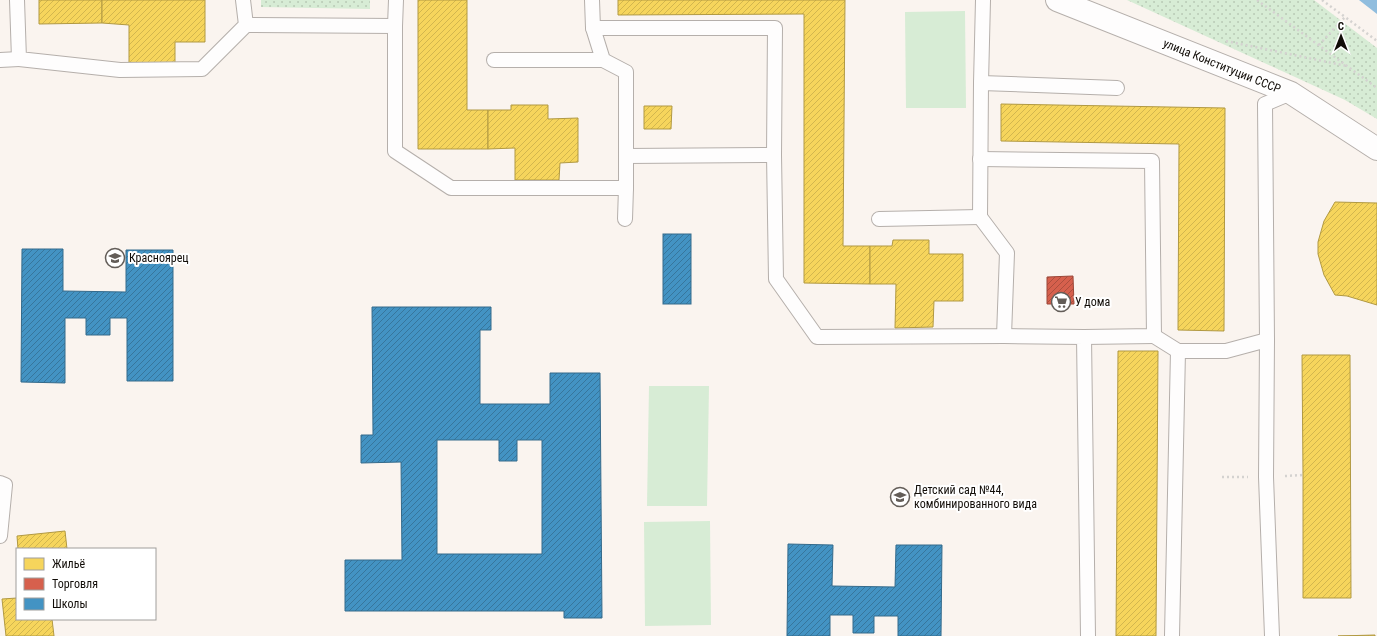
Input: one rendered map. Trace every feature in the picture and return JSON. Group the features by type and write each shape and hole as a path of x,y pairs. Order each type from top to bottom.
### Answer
{"street":[{"name":"улица Конституции СССР","path":"1057,0 1290,93 1377,149"}],"lane":[{"path":"16,0 19,59"},
{"path":"243,0 246,25"},
{"path":"396,0 395,151 451,188 626,188"},
{"path":"592,0 592,28 603,60"},
{"path":"983,0 980,217 1007,253 1004,336"},
{"path":"0,60 19,59 120,70 202,69 246,25 395,26"},
{"path":"592,28 775,28 774,154 776,279 817,337 1154,336 1178,351 1226,351 1267,340"},
{"path":"494,60 603,60 626,72 625,219"},
{"path":"981,83 1117,88"},
{"path":"1272,636 1266,477 1267,340 1265,104 1290,93"},
{"path":"626,156 774,154"},
{"path":"980,159 1152,161 1154,336"},
{"path":"880,218 980,217"},
{"path":"1084,337 1088,636"},
{"path":"1172,636 1178,351"},
{"path":"0,483 5,485 0,536"}],"path":[{"path":"1257,0 1377,88"},
{"path":"1322,0 1377,40"},
{"path":"1319,45 1345,17"},
{"path":"1222,40 1347,66"}],"green space":[{"path":"261,0 370,0 370,9 261,7"},
{"path":"1127,0 1314,0 1377,48 1377,119 1345,100"},
{"path":"965,11 966,108 906,108 905,12"},
{"path":"649,386 709,386 707,506 647,506"},
{"path":"710,521 711,625 645,626 644,522"}],"water":[{"path":"1359,0 1377,0 1377,14"}],"building: Жильё":[{"path":"39,0 102,0 102,23 39,24"},
{"path":"102,0 205,0 205,42 175,42 175,64 129,64 129,25 102,23"},
{"path":"418,0 467,0 467,110 488,110 488,149 418,149"},
{"path":"618,0 845,0 843,246 870,246 870,284 804,283 804,14 618,15"},
{"path":"1001,104 1225,108 1224,331 1178,330 1179,144 1001,141"},
{"path":"511,105 548,105 548,119 578,118 578,162 560,163 559,180 515,180 515,148 488,149 488,110 511,110"},
{"path":"644,106 672,106 671,129 644,129"},
{"path":"1335,202 1377,203 1377,305 1347,296 1335,295 1324,275 1318,254 1318,242 1324,221"},
{"path":"893,240 929,240 929,254 963,254 963,301 934,301 933,327 895,328 896,284 870,284 870,246 892,246"},
{"path":"1118,351 1158,351 1156,636 1116,636"},
{"path":"1302,355 1350,355 1351,598 1303,598"},
{"path":"65,531 67,548 18,548 17,536"},
{"path":"16,598 16,620 52,620 54,636 6,636 2,599"},
{"path":"1375,635 1375,636 1338,636"}],"building: Торговля":[{"path":"1073,276 1074,304 1047,304 1047,277"}],"building: Школы":[{"path":"663,234 691,234 691,304 663,304"},
{"path":"22,249 63,249 63,291 126,292 126,250 173,250 173,381 127,381 127,318 110,318 110,335 86,335 86,318 65,318 65,383 21,382"},
{"path":"372,307 491,307 491,330 480,330 480,404 550,404 550,373 600,373 602,618 564,618 564,611 345,611 345,560 402,560 401,462 361,463 361,435 373,435","holes":["437,440 499,440 499,461 517,461 517,440 542,440 542,554 437,554"]},
{"path":"788,544 833,545 832,586 895,587 896,545 942,545 941,636 898,636 898,616 874,616 874,633 853,633 853,615 830,615 830,636 787,636"}],"place":[{"name":"Красноярец","path":"115,258"},
{"name":"У дома","path":"1061,302"},
{"name":"Детский сад №44, комбинированного вида","path":"900,497"}]}
